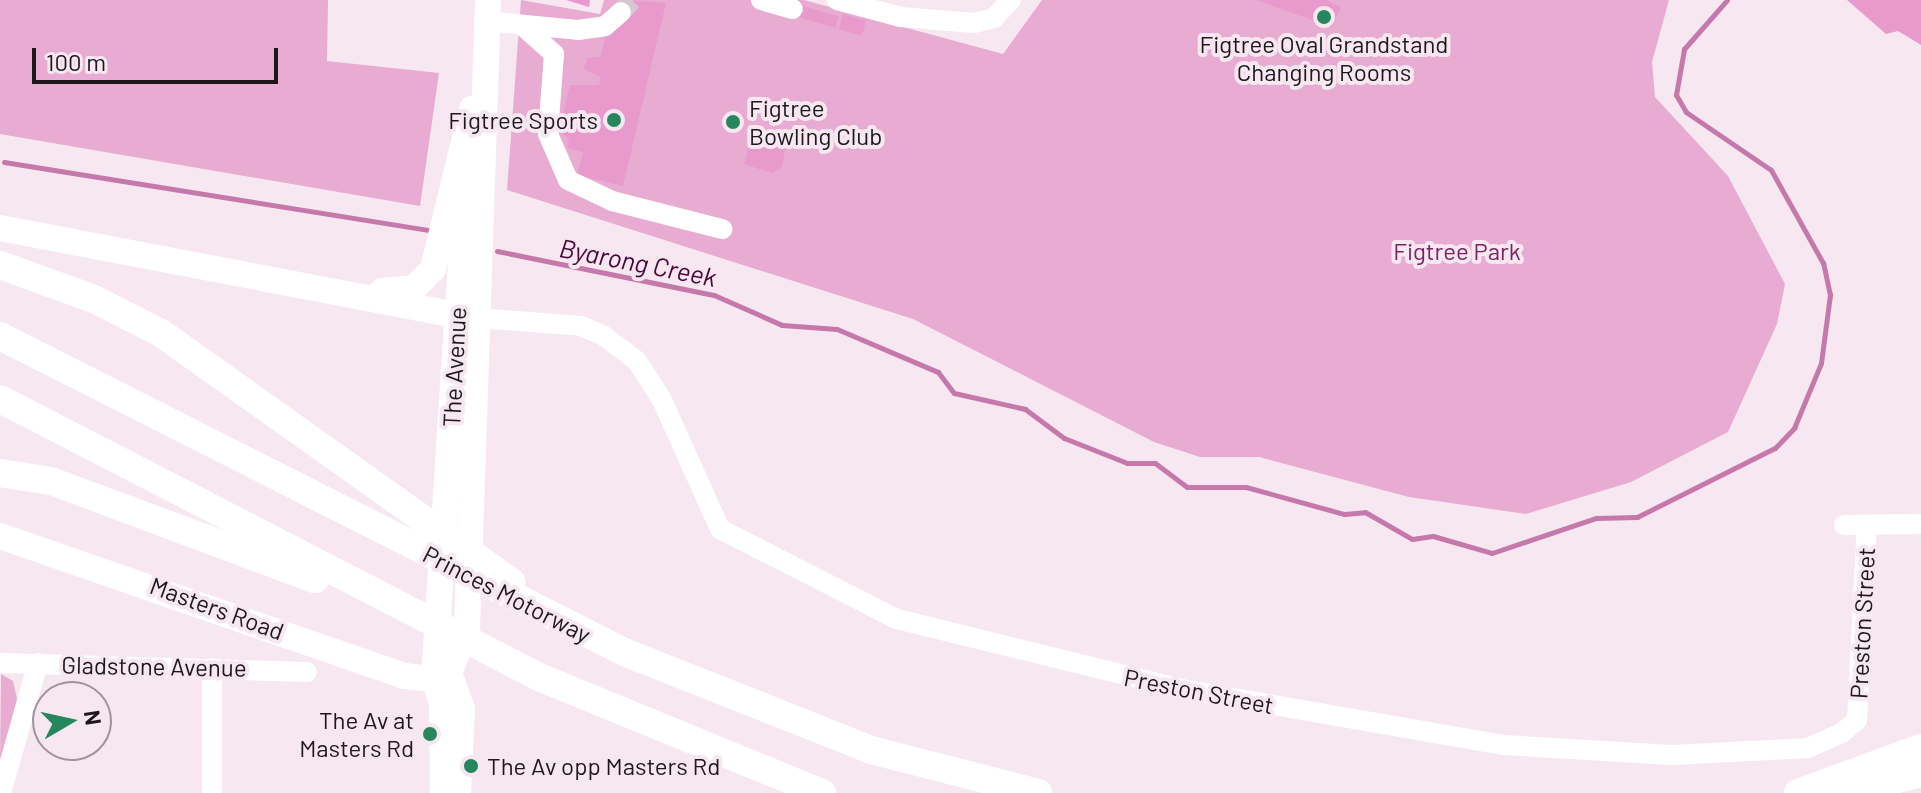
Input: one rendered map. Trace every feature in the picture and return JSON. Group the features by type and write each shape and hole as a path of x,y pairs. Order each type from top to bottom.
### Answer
{"highway":[{"path":"0,265 94,299 161,333 576,630"},
{"name":"Princes Motorway","path":"0,336 576,630 871,750 1039,793"},
{"path":"0,399 539,677"},
{"path":"0,473 51,481 271,560 539,677 822,793"},
{"path":"1798,793 1921,748"},
{"path":"1842,793 1921,773"}],"main road":[{"name":"The Avenue","path":"443,793 443,671 459,510 486,11"},
{"path":"338,288 402,291 429,277 446,232 483,56"},
{"path":"0,228 338,288 468,317"},
{"name":"Masters Road","path":"0,536 391,672 443,671"},
{"name":"The Avenue","path":"443,671 462,709 458,793"}],"street":[{"path":"761,0 793,9"},
{"path":"837,0 912,17 981,23 1011,0"},
{"path":"912,17 941,0"},
{"path":"486,11 523,26 594,29 621,12"},
{"path":"523,26 554,54 548,134 568,180 612,201 722,229"},
{"name":"Preston Street","path":"468,317 581,326 604,336 637,361 662,400 720,529 897,619 1182,689 1504,745 1672,755 1808,748 1842,733 1857,720 1867,525"},
{"path":"1844,525 1921,524"},
{"name":"Gladstone Avenue","path":"0,663 307,672"},
{"path":"1,793 38,663"},
{"path":"212,668 212,793"}],"green space":[{"path":"0,0 328,0 327,61 439,73 420,206 0,134"},
{"name":"Figtree Park","path":"521,0 600,14 604,0 804,0 1003,54 1042,0 1669,0 1652,62 1655,97 1728,176 1785,284 1777,324 1728,432 1631,482 1526,514 1409,497 1259,457 1200,457 1154,442 913,319 507,190"},
{"path":"1,674 13,681 17,699 0,766"}],"building":[{"path":"566,0 590,0 589,7"},
{"path":"625,0 666,3 623,186 577,175 583,152 567,148 569,139 559,132 570,85 599,85 601,77 584,69 587,58 601,57 607,27 619,25"},
{"name":"Figtree Oval Grandstand Changing Rooms","path":"1256,0 1326,0 1341,7 1332,27"},
{"path":"1847,0 1921,0 1921,45 1898,31 1886,34"},
{"path":"803,6 839,16 835,28 800,18"},
{"path":"843,14 866,20 862,36 839,29"},
{"path":"753,131 787,140 782,167 772,173 744,164"}],"waterway":[{"name":"Byarong Creek","path":"497,251 714,295 782,325 837,329 938,372 954,393 1025,409 1064,438 1127,463 1155,463 1187,487 1246,487 1344,514 1365,512 1412,539 1433,536 1492,553 1596,518 1637,517 1775,448 1794,428 1821,363 1830,295 1823,263 1771,170 1686,112 1676,95 1684,49 1727,0"},
{"name":"Byarong Creek","path":"4,162 428,230"}],"tunnel":[{"path":"621,12 632,0"}],"place":[{"name":"Figtree Oval Grandstand Changing Rooms","path":"1324,17"},
{"name":"Figtree Sports","path":"614,120"},
{"name":"Figtree Bowling Club","path":"733,122"},
{"name":"The Av at Masters Rd","path":"430,734"},
{"name":"The Av opp Masters Rd","path":"471,766"}]}
